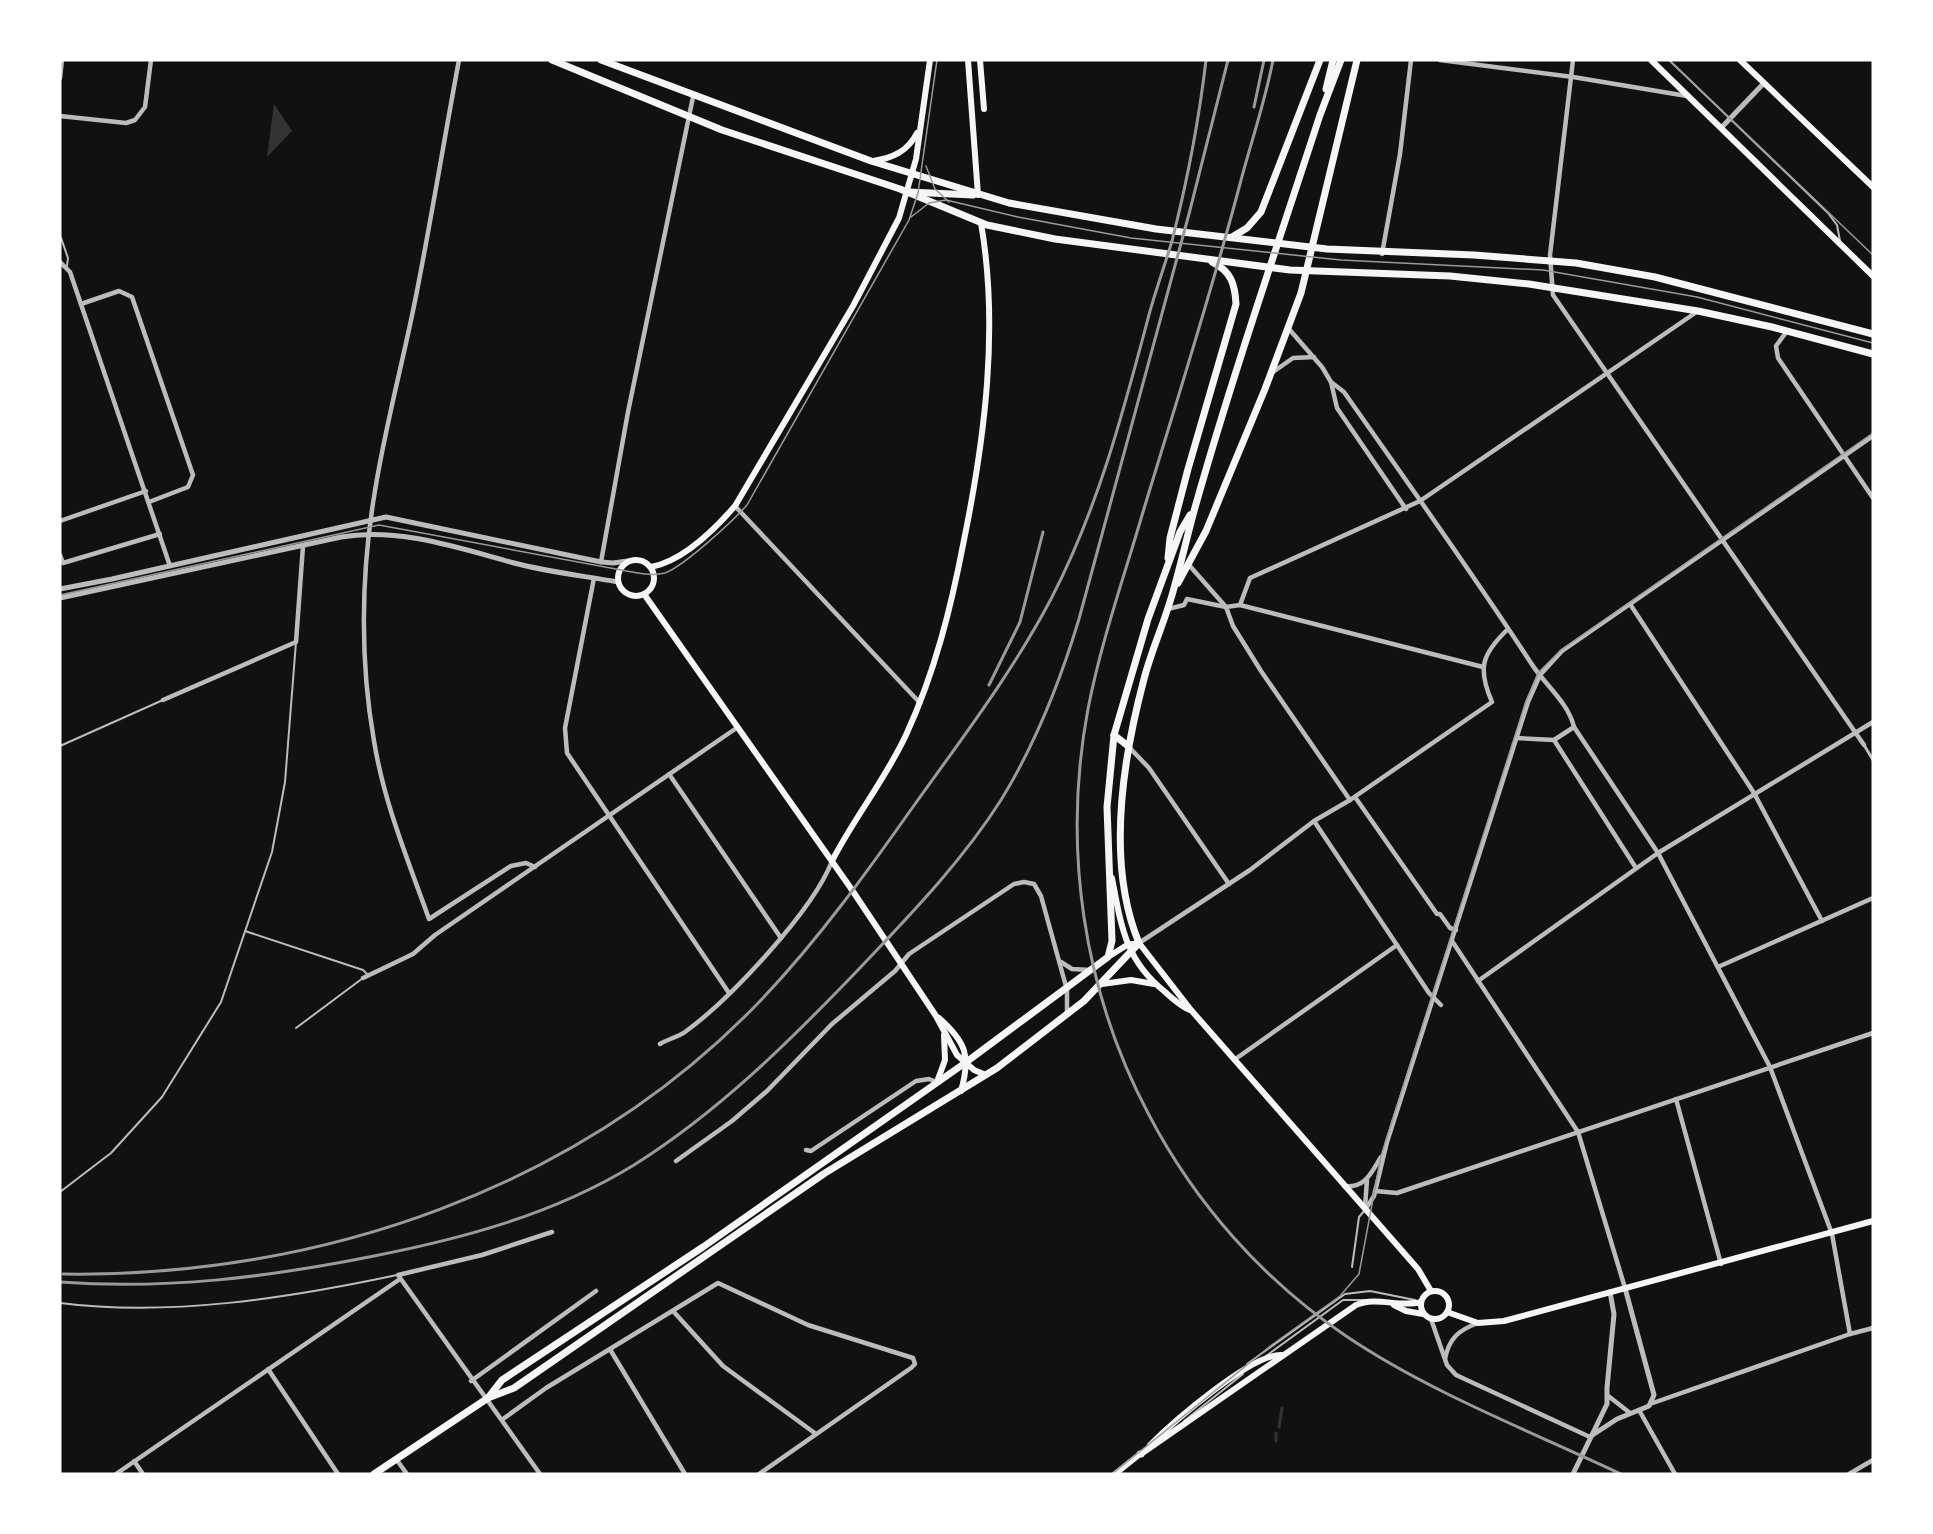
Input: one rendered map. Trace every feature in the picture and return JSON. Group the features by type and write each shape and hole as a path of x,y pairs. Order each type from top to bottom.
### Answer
{"main road":[{"path":"552,60 742,137 907,192 984,224 1055,239 1305,272 1450,276 1553,288 1698,311 1787,331 1871,355"},
{"path":"601,60 693,97 912,175 981,195 1088,219 1311,248 1382,254 1550,260 1646,275 1762,303 1834,325 1873,334"},
{"path":"651,567 666,562 683,552 719,523 735,506 853,306 895,228 907,192 912,175 930,60"},
{"path":"968,60 981,195"},
{"path":"980,60 984,108"},
{"path":"1230,238 1247,228 1261,212 1320,60"},
{"path":"1320,115 1333,60"},
{"path":"1341,60 1320,115 1196,505 1174,591 1144,678 1128,746 1123,801 1123,854 1125,880 1139,943 1191,1010 1418,1269 1431,1291"},
{"path":"1174,591 1206,531 1289,329 1357,60"},
{"path":"1651,60 1873,276"},
{"path":"1740,60 1873,187"},
{"path":"871,161 892,157 908,147 919,130"},
{"path":"907,192 981,195"},
{"path":"832,861 896,754 920,703 950,615 980,455 988,341 984,224"},
{"path":"1168,566 1170,538 1236,304 1236,292 1230,275 1223,268 1204,258"},
{"path":"1107,958 1112,941 1108,859 1108,778 1114,735 1134,660 1180,532 1196,505"},
{"path":"635,560 643,561 651,567 654,580 644,594 629,595 618,582 620,571 635,560"},
{"path":"644,594 850,887 965,1063 986,1075"},
{"path":"1114,735 1128,746"},
{"path":"1108,859 1127,945 1137,965 1156,984 1191,1010"},
{"path":"488,1398 502,1380 703,1247 965,1063 1067,990 1107,958 1127,945 1139,943"},
{"path":"374,1474 488,1398 514,1388 825,1173 986,1075 1067,1016 1113,973 1139,943"},
{"path":"1102,984 1116,981 1141,981 1156,984"},
{"path":"936,1016 954,1031 966,1050 961,1091"},
{"path":"938,1082 945,1060 944,1031"},
{"path":"1447,1312 1478,1323 1504,1321 1832,1234 1873,1221"},
{"path":"1140,1454 1349,1309 1367,1301 1393,1305 1406,1311 1423,1314 1431,1319 1439,1319 1447,1312 1449,1305 1446,1296 1438,1291 1431,1291 1421,1301 1393,1305"},
{"path":"1421,1301 1423,1314"},
{"path":"1115,1474 1190,1409 1227,1382 1255,1364 1275,1355 1281,1355"}],"street":[{"path":"60,78 62,60"},
{"path":"60,116 126,123 135,120 145,107 151,60"},
{"path":"459,60 441,170 374,493 365,611 365,661 374,740 393,820 429,919 511,866 526,863 535,867"},
{"path":"1382,254 1400,154 1411,60"},
{"path":"1440,60 1573,77 1689,96"},
{"path":"1573,60 1573,77 1550,260 1553,288 1559,306 1873,760"},
{"path":"1722,127 1764,83"},
{"path":"601,562 628,412 693,97"},
{"path":"60,262 66,267 81,304 170,566"},
{"path":"81,304 124,291 132,297 142,326 193,475 188,487 149,502"},
{"path":"1240,605 1250,578 1407,509 1698,311"},
{"path":"1289,329 1296,341 1314,357 1330,382 1337,408 1407,509"},
{"path":"1787,331 1776,344 1778,358 1873,498"},
{"path":"1272,373 1293,358 1314,357"},
{"path":"1330,382 1344,392 1565,709 1574,727 1658,854 1770,1067 1832,1234 1850,1334"},
{"path":"1365,1209 1375,1191 1384,1152 1516,738 1540,675 1562,651 1873,436"},
{"path":"60,520 146,491"},
{"path":"735,506 920,703"},
{"path":"60,589 386,517 601,562 635,560"},
{"path":"60,555 63,563 160,534"},
{"path":"60,598 355,535 370,534 389,534 618,582"},
{"path":"163,700 296,642 303,546"},
{"path":"1189,565 1226,607 1233,626 1261,671 1352,798 1437,914 1440,914 1450,928 1456,930"},
{"path":"594,578 563,738 567,753 729,993"},
{"path":"1168,609 1184,606 1187,599 1226,607 1240,605 1483,667"},
{"path":"1630,604 1754,793 1822,921"},
{"path":"1139,943 1229,884 1314,821 1352,798 1492,702 1483,667 1492,644 1508,629"},
{"path":"1478,981 1636,868 1754,793 1873,722"},
{"path":"366,976 413,954 435,935 738,727"},
{"path":"1516,738 1554,740 1574,727"},
{"path":"1554,740 1636,868"},
{"path":"1128,746 1149,768 1229,884"},
{"path":"669,774 781,938"},
{"path":"1314,821 1434,999 1441,1005"},
{"path":"660,1044 686,1031 729,993 781,938 828,874 832,861"},
{"path":"676,1161 745,1110 832,1024 902,964 909,954 1014,884 1024,882 1034,884 1041,896 1067,990 1067,1016"},
{"path":"1718,968 1873,898"},
{"path":"1452,941 1578,1132 1653,1386 1654,1395 1650,1404"},
{"path":"1234,1060 1397,945"},
{"path":"1060,960 1072,969 1092,970"},
{"path":"1375,1191 1397,1192 1873,1033"},
{"path":"806,1150 811,1151 916,1081 929,1079 938,1082"},
{"path":"1676,1099 1721,1264"},
{"path":"1344,1186 1360,1185 1367,1180 1384,1152"},
{"path":"1365,1209 1367,1180"},
{"path":"116,1474 399,1277 482,1255 552,1232"},
{"path":"399,1277 471,1381 488,1398 540,1474"},
{"path":"503,1419 546,1388 611,1351 718,1283 808,1325 907,1354 913,1358 915,1364 759,1474"},
{"path":"471,1381 596,1291"},
{"path":"1573,1474 1589,1439 1604,1414 1614,1314 1610,1292"},
{"path":"672,1311 723,1366 816,1434"},
{"path":"1431,1319 1445,1359 1456,1375 1589,1439"},
{"path":"1445,1359 1453,1337 1463,1329 1478,1323"},
{"path":"1589,1439 1630,1413 1650,1404 1873,1328"},
{"path":"611,1351 685,1474"},
{"path":"268,1370 338,1474"},
{"path":"1607,1395 1630,1413"},
{"path":"1640,1410 1675,1474"},
{"path":"396,1459 407,1474"},
{"path":"1849,1474 1873,1460"},
{"path":"134,1461 143,1474"}],"lane":[{"path":"1669,60 1828,213 1837,225 1841,244"},
{"path":"60,235 68,258 66,267"},
{"path":"60,1192 111,1153 162,1097 221,1002 272,852 285,783 296,642"},
{"path":"60,746 163,700"},
{"path":"245,931 363,970 366,976 296,1028"},
{"path":"1352,1267 1359,1217 1365,1209"},
{"path":"60,1303 106,1307 163,1307 253,1299 399,1277"},
{"path":"1227,1382 1340,1296 1353,1292 1370,1291 1421,1301"},
{"path":"1140,1454 1301,1329 1343,1300 1357,1298 1367,1301"}],"shaded area":[{"path":"274,104 292,131 267,157"}],"waterway":[{"path":"1279,1427 1282,1408"},
{"path":"1276,1433 1276,1441"}],"tram line":[{"path":"60,595 379,525 652,575 673,569 708,542 747,505 909,220 918,193 937,60"},
{"path":"1669,60 1873,255"},
{"path":"926,166 935,189 949,202"},
{"path":"911,217 929,203 946,200 1018,217 1131,238 1341,260 1543,270 1697,297 1873,343"},
{"path":"1112,1474 1273,1344 1340,1296 1359,1274 1381,1156 1526,701 1538,673 1561,650 1873,433"}],"railway":[{"path":"63,1274 159,1271 255,1259 349,1239 441,1209 529,1170 613,1122 691,1065 762,999 803,953 879,855 1005,677 1037,624 1069,563 1109,457 1172,241 1192,151 1206,60"},
{"path":"60,1282 179,1283 257,1276 374,1256 442,1241 541,1211 604,1182 634,1165 695,1122 778,1050 857,971 933,889 969,846 1014,778 1046,712 1079,619 1189,214 1228,60"},
{"path":"1254,107 1264,60"},
{"path":"1273,60 1217,266 1106,634 1088,709 1080,761 1077,813 1078,865 1084,917 1094,968 1108,1019 1126,1068 1149,1115 1188,1179 1210,1209 1259,1265 1316,1314 1378,1356 1445,1393 1621,1474"},
{"path":"989,685 1020,622 1043,532"}]}
